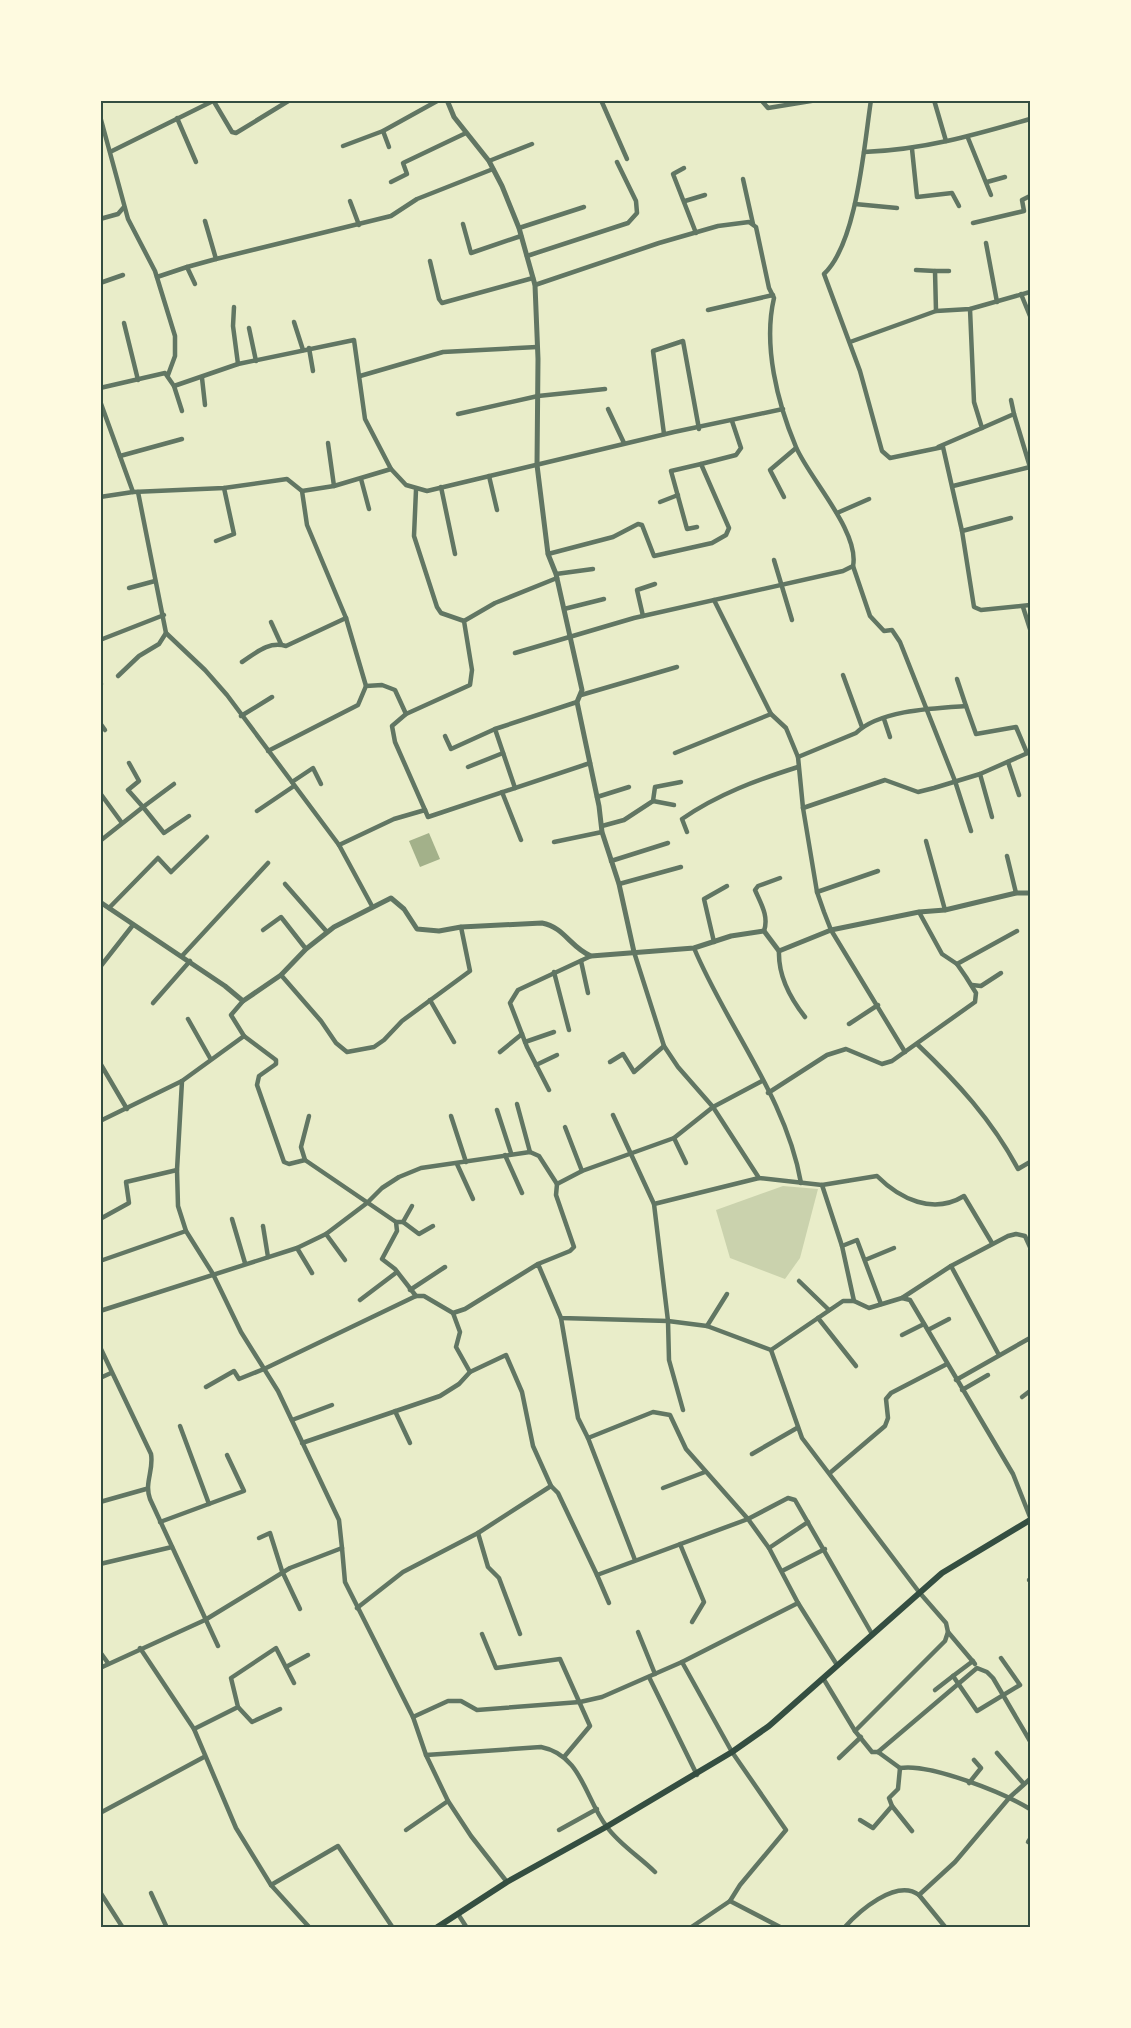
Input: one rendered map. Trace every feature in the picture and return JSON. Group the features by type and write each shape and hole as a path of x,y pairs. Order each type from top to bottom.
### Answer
{"main road":[{"path":"436,1928 507,1882 697,1775 732,1752 769,1726 942,1573 1030,1518"}],"street":[{"path":"112,151 213,101 231,132 236,133 290,100"},
{"path":"343,146 382,131 439,100"},
{"path":"447,100 454,117 493,169 519,228 535,285 537,465 548,555 557,576 570,638 581,695 577,702 602,829 610,861 619,884 634,952 664,1046 678,1067 713,1107 759,1178"},
{"path":"601,100 627,159"},
{"path":"761,100 768,108 816,100"},
{"path":"871,100 855,204 833,266 824,274 850,342 882,451 890,458 938,447 1014,414"},
{"path":"934,100 946,141"},
{"path":"101,118 112,151 124,207 157,277 176,347 168,375 182,411"},
{"path":"177,118 196,162"},
{"path":"864,152 912,149 968,138 1030,119"},
{"path":"382,131 390,147"},
{"path":"391,182 407,174 403,163 466,133"},
{"path":"968,138 991,195"},
{"path":"489,161 532,144"},
{"path":"912,149 917,197 952,193 959,206"},
{"path":"527,256 628,223 637,213 636,201 617,162"},
{"path":"684,168 673,174 696,233"},
{"path":"157,277 216,259 391,216 417,199 493,169"},
{"path":"987,182 1005,177"},
{"path":"743,179 753,224 760,241 762,260 773,295 769,318 775,379 796,448 837,513 851,547 854,557 853,566 870,616 884,631 892,630 900,642 955,781 971,831"},
{"path":"685,201 705,195"},
{"path":"973,223 1024,211 1022,200 1030,196"},
{"path":"350,201 359,225"},
{"path":"855,204 897,208"},
{"path":"100,219 118,214 124,207"},
{"path":"519,228 584,207"},
{"path":"205,220 216,259"},
{"path":"535,285 696,233 744,221 753,224"},
{"path":"463,224 471,254 521,236"},
{"path":"986,243 998,302"},
{"path":"430,261 442,303 533,278"},
{"path":"187,267 195,284"},
{"path":"916,270 949,271"},
{"path":"935,272 936,311"},
{"path":"100,283 123,275"},
{"path":"850,342 936,311 970,309 1030,292"},
{"path":"1021,294 1030,316"},
{"path":"708,310 773,295"},
{"path":"234,307 233,326 238,364"},
{"path":"970,309 974,402 982,428"},
{"path":"294,322 313,371"},
{"path":"124,323 138,380"},
{"path":"249,328 256,361"},
{"path":"174,386 238,364 354,340 366,419 391,469 416,490 427,491 664,434 699,429 783,409"},
{"path":"664,434 653,351 683,341 699,429"},
{"path":"360,376 443,352 537,347"},
{"path":"100,388 165,373 168,375"},
{"path":"202,378 205,405"},
{"path":"458,414 538,396 604,389"},
{"path":"953,486 1030,467 1011,400"},
{"path":"100,401 136,492 166,633 159,644 139,656 118,676"},
{"path":"608,409 624,444"},
{"path":"697,527 687,529 671,471 736,455 741,448 732,421"},
{"path":"120,456 182,440"},
{"path":"328,443 334,486"},
{"path":"938,447 944,447 953,486 974,607 981,610 1030,605"},
{"path":"783,497 770,470 796,448"},
{"path":"548,555 613,537 638,524 642,525 654,556 720,539 726,535 729,528 701,464"},
{"path":"302,491 334,486 391,469"},
{"path":"489,476 497,510"},
{"path":"100,497 136,492 224,488 287,479 302,491 307,525 346,618 366,686 358,705 268,751"},
{"path":"361,479 369,509"},
{"path":"441,487 455,554"},
{"path":"216,541 234,534 224,488"},
{"path":"416,490 414,536 441,613 464,621 495,603 557,576 593,569"},
{"path":"660,502 678,495"},
{"path":"837,513 869,500"},
{"path":"962,531 1011,518"},
{"path":"774,560 792,620"},
{"path":"514,653 642,616 781,583 843,571 853,566"},
{"path":"129,588 155,581"},
{"path":"642,616 637,590 655,584"},
{"path":"564,609 604,599"},
{"path":"714,600 771,714 786,728 798,757 803,808 817,892 831,930 879,1005 905,1052"},
{"path":"1023,607 1030,629"},
{"path":"100,640 164,615"},
{"path":"242,662 267,646 281,644 286,646 346,618"},
{"path":"464,621 472,670 470,685 406,714 392,726 392,732 428,817 590,764"},
{"path":"271,622 281,644"},
{"path":"166,633 205,670 293,784 339,845 372,906"},
{"path":"581,695 677,667"},
{"path":"843,675 862,727"},
{"path":"803,808 885,780 918,792 980,774 1029,753 1016,727 976,734 957,679"},
{"path":"366,686 382,685 395,690 406,714"},
{"path":"241,716 272,697"},
{"path":"445,736 451,749 495,729 577,702"},
{"path":"798,757 856,733 862,727 885,719 926,709 966,706"},
{"path":"675,753 771,714"},
{"path":"885,719 890,737"},
{"path":"100,723 105,730"},
{"path":"495,729 515,788"},
{"path":"468,767 503,753"},
{"path":"1008,762 1018,795"},
{"path":"129,763 138,781 128,790 164,833 189,816"},
{"path":"687,832 682,819 701,806 755,780 798,767"},
{"path":"257,811 312,768 321,784"},
{"path":"980,774 992,817"},
{"path":"653,801 655,787 681,782"},
{"path":"100,841 174,784"},
{"path":"597,797 629,787"},
{"path":"502,792 521,840"},
{"path":"100,793 122,824"},
{"path":"554,842 602,829 624,820 653,801 674,805"},
{"path":"339,845 394,819 425,810"},
{"path":"109,909 158,858 171,872 207,837"},
{"path":"926,841 945,910"},
{"path":"610,861 668,843"},
{"path":"1007,856 1016,893"},
{"path":"182,957 268,863"},
{"path":"619,884 681,867"},
{"path":"817,892 878,871"},
{"path":"764,931 767,921 755,890 758,886 780,878"},
{"path":"285,884 327,932"},
{"path":"714,942 704,899 728,886"},
{"path":"779,951 831,930 919,912 945,910 1016,893 1030,893"},
{"path":"305,1160 289,1164 281,1156 257,1085 259,1076 276,1064 276,1060 244,1036 231,1015 243,1000 281,975 306,949 327,932 372,906 391,898 404,909 417,929 439,931 461,927 542,923 555,926 581,952 591,956"},
{"path":"100,902 190,961 243,1000"},
{"path":"768,1093 827,1055 846,1049 882,1064 892,1061 975,1002 976,993 970,983 957,964 942,954 919,912"},
{"path":"263,930 281,917 306,949"},
{"path":"100,967 133,925"},
{"path":"281,975 321,1021 336,1043 347,1052 374,1047 402,1021 470,971 461,927"},
{"path":"549,1090 525,1042 510,1003 518,990 591,956 694,948 752,931 764,931"},
{"path":"764,931 779,951 778,963 792,1001 805,1017"},
{"path":"957,964 1017,931"},
{"path":"694,948 768,1093 782,1115 794,1146 801,1183"},
{"path":"153,1003 190,961"},
{"path":"581,961 588,993"},
{"path":"554,972 569,1030"},
{"path":"970,983 981,986 1001,973"},
{"path":"430,1000 454,1042"},
{"path":"849,1024 879,1005"},
{"path":"188,1019 210,1058"},
{"path":"525,1042 554,1032"},
{"path":"500,1052 522,1034"},
{"path":"100,1121 182,1081 210,1058 244,1036"},
{"path":"917,1044 975,1103 1004,1143 1018,1169 1030,1161"},
{"path":"610,1062 623,1054 634,1072 664,1046"},
{"path":"536,1065 557,1055"},
{"path":"100,1064 127,1109"},
{"path":"182,1081 177,1170 178,1206 186,1231 213,1274 241,1332 292,1420 339,1520 345,1582 413,1718 426,1755 448,1801 471,1836 507,1882"},
{"path":"557,1185 582,1171 674,1138 713,1107 762,1081"},
{"path":"517,1104 530,1152"},
{"path":"497,1110 508,1154 522,1192"},
{"path":"613,1115 654,1204 668,1321 669,1360 683,1410"},
{"path":"309,1116 301,1147 305,1160 367,1203 419,1234 433,1226"},
{"path":"451,1116 466,1162"},
{"path":"565,1127 582,1171"},
{"path":"674,1138 686,1163"},
{"path":"100,1311 297,1248 326,1234 399,1177 421,1168 508,1154 530,1152 539,1156 557,1185 556,1195 574,1247 510,1279 482,1300 453,1313"},
{"path":"457,1164 473,1199"},
{"path":"100,1219 129,1203 126,1182 177,1170"},
{"path":"654,1204 759,1178 822,1185 877,1176 919,1205 940,1205 964,1196 992,1243"},
{"path":"822,1185 842,1246 854,1301"},
{"path":"412,1206 399,1222 397,1231 382,1259 397,1272 416,1296"},
{"path":"232,1219 246,1263"},
{"path":"262,1226 268,1257"},
{"path":"100,1261 186,1231"},
{"path":"326,1234 345,1260"},
{"path":"771,1350 843,1301 854,1301 869,1308 902,1298 951,1266 992,1243 1016,1234 1025,1236 1030,1247"},
{"path":"842,1246 857,1240 881,1304"},
{"path":"297,1248 312,1273"},
{"path":"865,1260 894,1248"},
{"path":"538,1264 561,1318 578,1418 588,1438 635,1560"},
{"path":"951,1266 999,1356"},
{"path":"410,1290 445,1267"},
{"path":"360,1300 397,1272"},
{"path":"799,1281 829,1310"},
{"path":"707,1326 727,1294"},
{"path":"206,1387 234,1371 239,1379 264,1369 416,1296 424,1296 453,1313 460,1332 456,1347 470,1372"},
{"path":"902,1298 910,1300 1013,1474 1030,1518"},
{"path":"561,1318 668,1321 707,1326 771,1350"},
{"path":"818,1318 856,1366"},
{"path":"928,1330 949,1319"},
{"path":"902,1335 924,1324"},
{"path":"956,1380 1030,1338"},
{"path":"100,1347 151,1454 153,1465 146,1489 218,1646"},
{"path":"771,1350 797,1428 919,1592 946,1623 948,1632 977,1668 987,1672 1030,1741"},
{"path":"302,1443 450,1391 470,1372 506,1355 522,1392 533,1446 551,1486 558,1493 609,1603"},
{"path":"831,1472 885,1426 888,1418 886,1399 891,1393 947,1364"},
{"path":"100,1378 111,1373"},
{"path":"962,1390 988,1375"},
{"path":"1023,1397 1030,1390"},
{"path":"292,1420 332,1405"},
{"path":"395,1411 410,1443"},
{"path":"588,1438 653,1412 670,1415 687,1449 748,1519 769,1548 798,1603 837,1665"},
{"path":"180,1426 209,1504"},
{"path":"752,1454 797,1428"},
{"path":"160,1522 243,1491 227,1455"},
{"path":"663,1488 705,1472"},
{"path":"357,1608 403,1572 478,1533 551,1486"},
{"path":"100,1502 146,1489"},
{"path":"597,1575 748,1519 788,1498 795,1500 872,1634"},
{"path":"769,1548 808,1522"},
{"path":"260,1538 270,1533 282,1571 300,1609"},
{"path":"478,1533 488,1567 499,1578 520,1634"},
{"path":"680,1544 704,1602 692,1622"},
{"path":"100,1564 172,1547"},
{"path":"100,1668 205,1620 282,1571 342,1548"},
{"path":"782,1571 825,1549"},
{"path":"413,1718 448,1701 461,1701 477,1710 580,1702 602,1697 682,1662 798,1603"},
{"path":"638,1632 656,1674"},
{"path":"855,1731 939,1648 948,1632"},
{"path":"482,1634 496,1668 560,1659 590,1726 564,1757"},
{"path":"140,1648 194,1730 237,1828 270,1886 310,1928"},
{"path":"280,1709 252,1722 238,1707 231,1678 276,1648 294,1683"},
{"path":"100,1652 108,1663"},
{"path":"286,1667 308,1656"},
{"path":"953,1676 977,1711 1020,1685 1001,1658"},
{"path":"935,1690 973,1661"},
{"path":"682,1662 732,1752 786,1830 740,1885 730,1901 690,1928"},
{"path":"878,1752 977,1668"},
{"path":"649,1677 697,1775"},
{"path":"823,1678 855,1731 872,1752 878,1752 900,1768 914,1766 969,1783 1010,1797 1030,1809"},
{"path":"194,1730 238,1707"},
{"path":"839,1758 861,1737"},
{"path":"426,1755 541,1747 553,1749 573,1764 606,1827 655,1872"},
{"path":"997,1753 1024,1784"},
{"path":"100,1813 204,1757"},
{"path":"969,1783 981,1768 974,1760"},
{"path":"900,1768 898,1789 889,1798 892,1806 912,1831"},
{"path":"919,1895 955,1862 1010,1797 1030,1779"},
{"path":"406,1830 448,1801"},
{"path":"860,1820 873,1828 892,1806"},
{"path":"559,1830 597,1809"},
{"path":"270,1886 338,1846 393,1928"},
{"path":"844,1928 856,1915 882,1896 905,1891 919,1895 946,1928"},
{"path":"100,1892 123,1928"},
{"path":"151,1893 167,1928"},
{"path":"730,1901 782,1928"},
{"path":"458,1914 467,1928"}],"shaded area":[{"path":"429,833 440,859 420,867 409,841"},
{"path":"783,1186 818,1189 800,1258 785,1279 730,1258 716,1210"}]}
